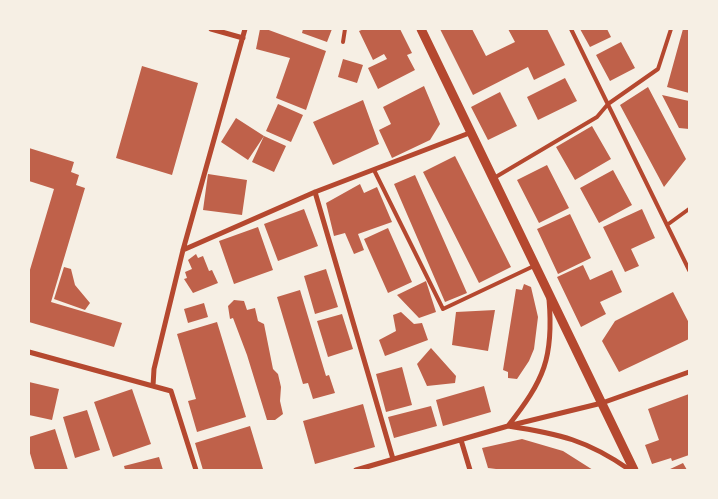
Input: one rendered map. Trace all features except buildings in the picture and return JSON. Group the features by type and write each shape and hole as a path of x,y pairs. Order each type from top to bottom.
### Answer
{"street":[{"path":"211,29 243,38"},
{"path":"153,386 154,369 183,250 245,29"},
{"path":"421,29 634,470"},
{"path":"183,250 315,192 472,132"},
{"path":"315,192 394,459"},
{"path":"508,426 527,401 542,376 550,351 551,327 548,291"},
{"path":"29,352 171,392 196,470"},
{"path":"356,470 508,426 602,402 689,372"},
{"path":"508,426 549,433 578,441 602,451 630,470"},
{"path":"461,440 470,470"}],"lane":[{"path":"343,42 345,29"},
{"path":"571,29 689,270"},
{"path":"494,178 597,117 608,104 658,69 671,29"},
{"path":"374,170 443,309 536,265"},
{"path":"667,225 689,209"}]}
